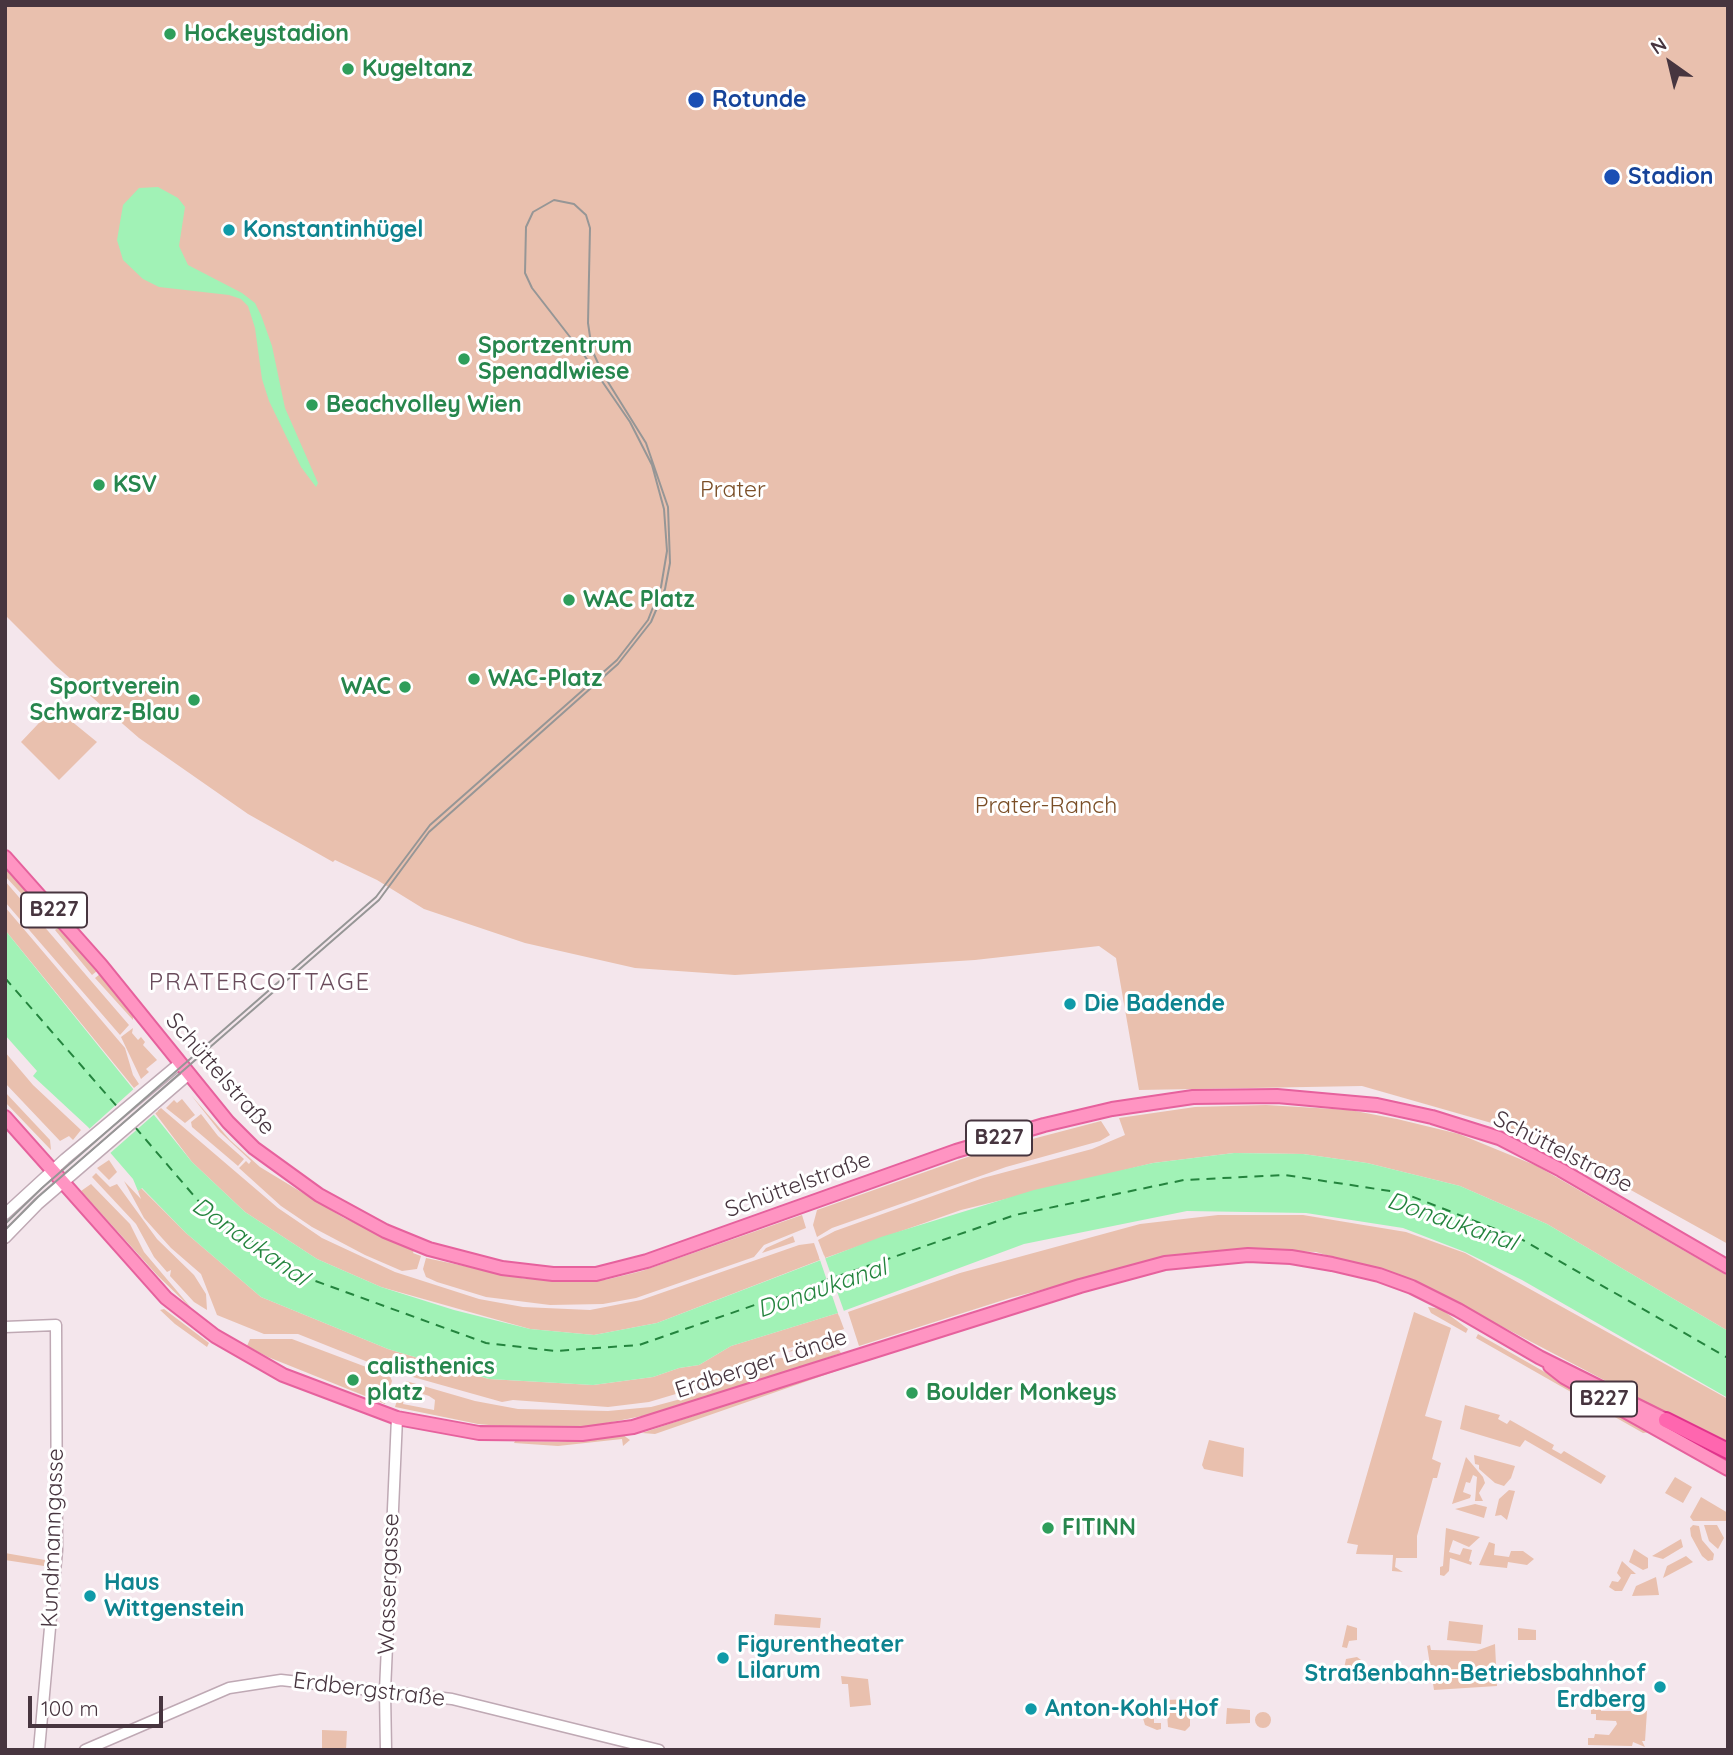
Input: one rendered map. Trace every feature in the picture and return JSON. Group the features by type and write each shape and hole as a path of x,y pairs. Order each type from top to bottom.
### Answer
{"highway":[{"path":"1666,1420 1728,1451"}],"main road":[{"name":"Schüttelstraße","path":"5,857 101,965 228,1122 254,1149 319,1195 407,1240 502,1268 552,1274 596,1273 647,1261 956,1151 1044,1125 1112,1109 1194,1097 1277,1096 1377,1105 1432,1117 1499,1138 1561,1170 1728,1267"},
{"name":"B227","path":"5,1117 51,1171"},
{"name":"Erdberger Lände","path":"51,1171 166,1298 215,1336 283,1375 397,1418 479,1433 582,1434 633,1427 1080,1286 1166,1264 1228,1256 1291,1257 1378,1275 1458,1310 1539,1357 1666,1420"},
{"name":"Erdberger Lände","path":"1539,1357 1564,1377 1728,1469"}],"street":[{"path":"5,1214 51,1171 180,1063"},
{"path":"5,1238 62,1183 189,1074"},
{"name":"Kundmanngasse","path":"5,1326 56,1325 57,1550 39,1750"},
{"name":"Wassergasse","path":"386,1750 385,1691 397,1418"},
{"name":"Erdbergstraße","path":"85,1750 229,1688 299,1680 452,1699 659,1750"}],"green space":[{"name":"Prater","path":"5,5 1728,5 1728,1244 1530,1134 1362,1086 1139,1090 1116,958 1099,946 975,960 735,975 635,968 525,943 424,909 377,880 335,860 333,862 248,814 139,738 56,666 5,615"},
{"path":"54,707 97,742 59,780 21,742"},
{"path":"6,868 57,923 52,927 5,876"},
{"path":"5,881 129,1025 120,1035 5,902"},
{"path":"5,907 125,1048 133,1075 139,1084 134,1088 5,930"},
{"path":"60,926 97,971 92,975 55,930"},
{"path":"100,974 133,1015 133,1020 95,978"},
{"path":"133,1028 132,1033 138,1040 141,1037 145,1042 143,1045 157,1060 146,1069 149,1072 141,1079 121,1037"},
{"path":"5,1052 33,1085 81,1130 73,1140 69,1136 60,1141 5,1083"},
{"path":"5,1092 50,1140 51,1150 5,1102"},
{"path":"191,1095 230,1140 260,1167 344,1218 414,1250 413,1253 421,1256 417,1269 402,1271 365,1255 312,1227 281,1206 239,1168 246,1161 249,1164 251,1161 220,1132"},
{"path":"182,1099 195,1115 185,1123 166,1108 174,1100 177,1103"},
{"path":"1266,1105 1350,1110 1397,1119 1459,1134 1537,1166 1728,1276 1728,1331 1547,1224 1460,1186 1367,1163 1303,1154 1234,1153 1153,1163 961,1210 825,1258 818,1240 835,1231 983,1178 1092,1149 1125,1135 1119,1118 1195,1107"},
{"path":"161,1108 278,1208 322,1238 395,1272 479,1299 523,1307 590,1310 641,1300 799,1245 814,1243 820,1260 657,1323 594,1335 530,1329 381,1287 317,1259 245,1212 192,1162 155,1113"},
{"path":"201,1114 218,1136 244,1159 238,1166 192,1127 191,1122"},
{"path":"1101,1121 1110,1135 1100,1141 1006,1167 832,1228 817,1237 813,1225 817,1210 979,1153"},
{"path":"109,1160 117,1172 109,1180 97,1168"},
{"path":"96,1173 110,1187 117,1184 157,1239 194,1275 206,1294 207,1310 194,1302 170,1276 171,1270 167,1272 154,1257 136,1224 92,1177"},
{"path":"124,1181 141,1199 138,1191 141,1188 186,1233 261,1297 388,1349 489,1379 593,1385 653,1377 679,1368 699,1365 731,1346 838,1313 844,1329 773,1354 706,1385 649,1402 608,1407 513,1400 502,1402 388,1370 298,1334 264,1334 217,1315 201,1274 171,1248 144,1218"},
{"path":"91,1184 130,1224 144,1252 193,1310 157,1275 81,1191"},
{"path":"802,1215 806,1228 764,1245 754,1257 636,1298 603,1304 550,1305 486,1297 437,1282 426,1277 423,1269 426,1258 526,1279 605,1280 642,1271"},
{"path":"1218,1215 1303,1215 1406,1232 1465,1253 1728,1399 1728,1445 1419,1283 1316,1252 1236,1249 1180,1254 1010,1298 859,1346 848,1312 960,1273 1140,1224"},
{"path":"793,1236 795,1242 762,1253 766,1248"},
{"path":"1428,1307 1441,1309 1468,1329 1466,1333 1431,1313"},
{"path":"164,1309 209,1343 207,1347 160,1310"},
{"path":"1414,1312 1451,1328 1425,1416 1442,1421 1432,1459 1441,1463 1437,1478 1433,1478 1417,1536 1417,1558 1396,1558 1395,1567 1403,1572 1392,1571 1393,1555 1356,1554 1358,1545 1347,1543"},
{"path":"845,1333 849,1342 787,1352 801,1346"},
{"path":"1478,1334 1650,1432 1643,1433 1476,1338"},
{"path":"250,1339 292,1339 390,1376 392,1381 385,1404 268,1357 247,1346"},
{"path":"839,1350 841,1353 672,1410 587,1427 522,1428 478,1424 395,1407 398,1397 404,1399 403,1404 434,1410 435,1400 429,1396 408,1389 406,1393 400,1392 406,1381 475,1401 518,1409 608,1411 651,1407 692,1396 774,1359"},
{"path":"844,1366 845,1368 655,1434 642,1433"},
{"path":"1465,1405 1500,1415 1498,1419 1507,1424 1510,1420 1554,1445 1552,1449 1561,1454 1564,1451 1606,1476 1601,1484 1525,1440 1520,1447 1460,1429"},
{"path":"623,1435 630,1440 623,1446 622,1439 558,1446 514,1443 558,1442"},
{"path":"1209,1440 1244,1448 1243,1477 1204,1469 1202,1465"},
{"path":"1474,1455 1515,1466 1511,1478 1504,1486 1495,1483 1475,1464"},
{"path":"1466,1457 1483,1477 1485,1483 1479,1493 1483,1501 1475,1501 1477,1477 1473,1475 1470,1483 1466,1482 1463,1492 1471,1495 1470,1498 1452,1504"},
{"path":"1675,1477 1692,1487 1683,1503 1665,1493"},
{"path":"1509,1490 1515,1491 1507,1520 1501,1515 1495,1516 1499,1499"},
{"path":"1701,1497 1728,1513 1728,1521 1693,1521 1690,1517"},
{"path":"1475,1504 1487,1507 1484,1518 1455,1509"},
{"path":"1693,1525 1699,1526 1702,1540 1714,1554 1713,1560 1708,1561 1702,1556 1691,1536 1690,1528"},
{"path":"1704,1525 1717,1525 1724,1538 1718,1549 1709,1541"},
{"path":"1446,1528 1480,1537 1469,1547 1453,1540 1449,1552 1460,1555 1463,1548 1472,1550 1469,1561 1472,1562 1471,1565 1450,1558 1449,1571 1444,1576 1440,1575 1440,1567 1443,1566"},
{"path":"1681,1539 1683,1547 1663,1559 1652,1556"},
{"path":"1489,1542 1495,1544 1494,1555 1509,1557 1511,1551 1523,1551 1534,1559 1527,1565 1508,1562 1507,1568 1479,1565"},
{"path":"1634,1549 1648,1558 1648,1568 1643,1570 1629,1562"},
{"path":"5,1553 45,1560 44,1566 5,1560"},
{"path":"1686,1556 1693,1562 1663,1578 1667,1566"},
{"path":"1622,1561 1636,1574 1631,1574 1622,1591 1615,1591 1609,1587 1612,1581 1618,1582 1621,1578 1617,1573"},
{"path":"1656,1577 1659,1595 1632,1596 1636,1586"},
{"path":"775,1614 821,1618 820,1628 774,1625"},
{"path":"1449,1621 1483,1625 1481,1644 1447,1640"},
{"path":"1347,1625 1357,1628 1357,1640 1349,1641 1347,1648 1342,1647"},
{"path":"1518,1628 1536,1630 1536,1640 1518,1640"},
{"path":"1495,1644 1497,1686 1434,1690 1427,1646 1430,1645 1431,1650 1476,1651"},
{"path":"1357,1657 1361,1660 1362,1674 1343,1673 1346,1659"},
{"path":"841,1676 868,1679 871,1705 850,1707 848,1684 842,1684"},
{"path":"1190,1699 1190,1726 1185,1731 1168,1727 1166,1700"},
{"path":"1591,1705 1601,1705 1601,1711 1647,1711 1645,1741 1642,1741 1645,1747 1633,1742 1632,1746 1588,1745 1588,1738 1594,1738 1595,1734 1609,1735 1617,1724 1616,1721 1596,1720 1596,1714 1591,1714"},
{"path":"1158,1708 1163,1712 1154,1714 1154,1723 1161,1723 1161,1729 1157,1730 1145,1725 1142,1715"},
{"path":"1227,1708 1250,1710 1250,1723 1226,1724"},
{"path":"1260,1712 1266,1712 1271,1720 1269,1726 1260,1728 1255,1723 1255,1717"},
{"path":"322,1730 347,1731 346,1750 322,1750"}],"water":[{"path":"158,187 178,198 185,207 179,246 188,265 242,293 255,303 272,346 285,408 318,483 316,487 301,467 269,401 248,306 241,299 229,295 159,287 143,279 123,260 117,240 123,205 139,188"},
{"name":"Donaukanal","path":"5,930 192,1162 245,1212 317,1259 381,1287 454,1310 530,1329 594,1335 657,1323 881,1237 1034,1190 1153,1163 1234,1153 1303,1154 1367,1163 1460,1186 1547,1224 1728,1331 1728,1398 1522,1280 1465,1252 1403,1228 1306,1213 1187,1211 1024,1244 838,1313 731,1346 699,1365 679,1368 653,1377 593,1385 489,1379 388,1349 261,1297 186,1233 142,1188 138,1191 133,1179 88,1127 33,1076 37,1071 5,1035"}],"pier":[{"path":"137,1086 158,1111 108,1155 87,1131"},
{"path":"824,1255 845,1314 839,1316 819,1257"}],"ferry route":[{"path":"5,978 120,1110"},
{"path":"135,1127 201,1204 299,1275 486,1343 555,1351 639,1345 1015,1215 1184,1180 1285,1175 1403,1193 1521,1239 1728,1358"}],"tram line":[{"path":"5,1224 42,1188 376,897 430,825 617,660 648,620 661,587 667,551 664,509 652,465 630,422 584,355 532,288 525,273 526,227 533,212 554,200 574,204 586,215 590,228 588,323 592,350 603,374 646,443 668,507 670,563 665,589 651,622 618,664 429,832 379,900 38,1197 5,1230"}],"place":[{"name":"Hockeystadion","path":"170,34"},
{"name":"Kugeltanz","path":"348,69"},
{"name":"Rotunde","path":"696,100"},
{"name":"Stadion","path":"1612,177"},
{"name":"Konstantinhügel","path":"229,230"},
{"name":"Sportzentrum Spenadlwiese","path":"464,359"},
{"name":"Beachvolley Wien","path":"312,405"},
{"name":"KSV","path":"99,485"},
{"name":"WAC Platz","path":"569,600"},
{"name":"WAC-Platz","path":"474,679"},
{"name":"WAC","path":"405,687"},
{"name":"Sportverein Schwarz-Blau","path":"194,700"},
{"name":"Die Badende","path":"1070,1004"},
{"name":"calisthenics platz","path":"353,1380"},
{"name":"Boulder Monkeys","path":"912,1393"},
{"name":"FITINN","path":"1048,1528"},
{"name":"Haus Wittgenstein","path":"90,1596"},
{"name":"Figurentheater Lilarum","path":"723,1658"},
{"name":"Straßenbahn-Betriebsbahnhof Erdberg","path":"1660,1687"},
{"name":"Anton-Kohl-Hof","path":"1031,1709"}],"district":[{"name":"PRATERCOTTAGE","path":"260,983"}],"park label":[{"name":"Prater-Ranch","path":"1046,806"}]}
